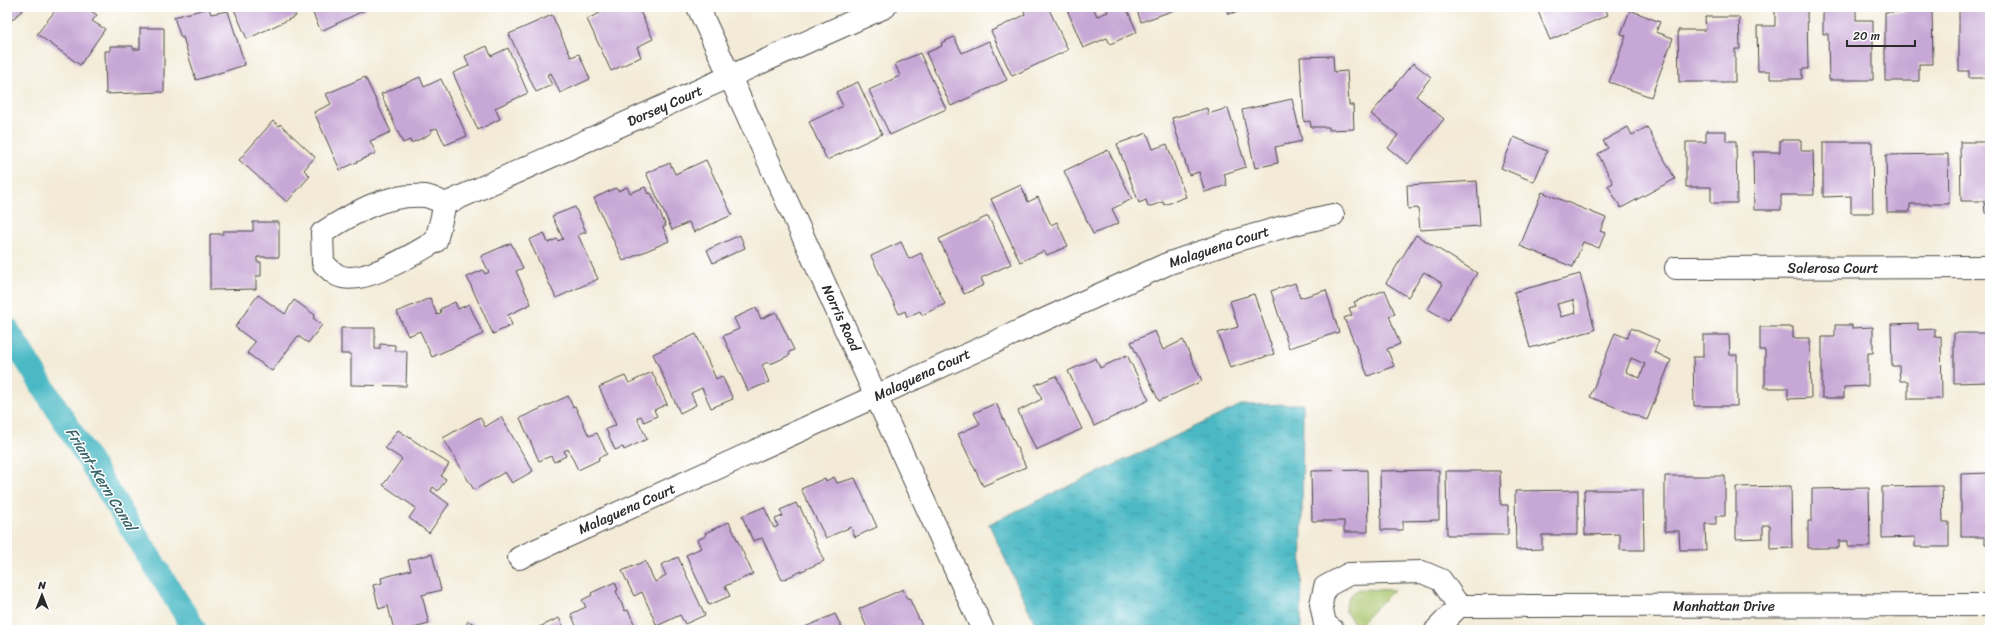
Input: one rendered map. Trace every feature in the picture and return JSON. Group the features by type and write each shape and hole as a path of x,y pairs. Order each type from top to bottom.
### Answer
{"street":[{"name":"Norris Road","path":"698,7 983,630"},
{"name":"Dorsey Court","path":"446,204 884,7"},
{"path":"426,196 446,204 436,241 397,263 359,278 338,275 323,263 322,233 357,211 394,197 426,196"},
{"name":"Malaguena Court","path":"519,558 1167,264 1230,241 1293,223 1333,215"},
{"name":"Salerosa Court","path":"1676,268 1990,267"},
{"path":"1333,630 1325,624 1322,611 1321,604 1325,587 1349,574 1422,572 1441,580 1458,606 1436,630"},
{"name":"Manhattan Drive","path":"1458,606 1990,605"}],"green space":[{"path":"1359,589 1394,590 1359,625 1353,622 1345,611 1346,603 1349,598"}],"water":[{"path":"1303,404 1301,630 1038,630 989,524 1241,405"}],"building":[{"path":"7,7 26,7 12,20 7,14"},
{"path":"58,7 89,7 88,9 97,15 92,21 105,29 80,65 37,34"},
{"path":"233,7 291,7 296,16 247,39"},
{"path":"310,7 364,7 365,10 321,31"},
{"path":"610,7 638,7 653,39 637,47 641,57 611,71 587,19 611,8"},
{"path":"1023,7 1048,7 1068,50 1012,76 991,31 1025,15"},
{"path":"1066,7 1093,7 1097,16 1108,12 1106,7 1126,7 1137,32 1110,44 1107,38 1083,48"},
{"path":"1136,7 1183,7 1141,22"},
{"path":"1226,7 1248,7 1249,9 1228,14"},
{"path":"1542,7 1615,7 1606,11 1608,15 1550,40 1537,9"},
{"path":"1905,7 1932,7 1933,64 1919,64 1919,81 1885,81 1885,12 1906,12"},
{"path":"209,8 211,14 228,11 245,65 196,80 183,37 181,38 174,17"},
{"path":"1775,8 1807,8 1808,69 1802,69 1802,79 1770,79 1770,71 1758,71 1757,26 1775,26"},
{"path":"1823,8 1856,8 1856,20 1873,20 1873,80 1829,80 1828,34 1823,34"},
{"path":"1959,8 1990,8 1990,78 1969,78 1969,71 1959,71"},
{"path":"1630,10 1660,22 1656,32 1673,38 1651,97 1609,82 1626,36 1621,34"},
{"path":"552,15 571,57 579,54 590,79 560,93 551,73 547,75 552,85 536,92 509,34"},
{"path":"1705,17 1739,17 1740,49 1735,49 1735,82 1679,82 1678,30 1706,30"},
{"path":"140,28 164,28 164,92 106,94 105,51 110,51 110,46 133,46 133,49 140,49"},
{"path":"954,37 962,53 989,41 1007,80 951,106 926,53 942,46 941,43"},
{"path":"487,46 491,56 508,48 528,93 495,108 500,119 478,130 453,73 469,66 465,56"},
{"path":"920,53 946,109 890,135 869,90 900,76 895,64"},
{"path":"1333,56 1334,72 1347,71 1349,105 1353,105 1354,129 1329,130 1329,127 1311,127 1310,121 1304,122 1300,57"},
{"path":"1413,63 1431,77 1416,96 1444,119 1408,164 1388,148 1398,135 1371,114"},
{"path":"365,77 391,132 370,141 376,153 340,170 314,112 331,104 326,94"},
{"path":"420,77 424,87 441,79 467,136 445,145 437,128 431,130 432,132 425,137 411,143 410,140 403,143 381,94"},
{"path":"858,82 882,134 827,160 809,122 843,106 836,92"},
{"path":"1292,99 1302,141 1275,147 1278,163 1255,168 1242,110"},
{"path":"1207,108 1208,114 1228,108 1246,167 1224,174 1227,185 1205,192 1199,172 1189,175 1172,118"},
{"path":"273,121 279,126 280,124 315,157 304,170 310,176 287,202 239,160"},
{"path":"1628,127 1632,135 1647,127 1675,179 1621,208 1608,186 1613,183 1598,154 1608,148 1603,141"},
{"path":"1706,131 1726,131 1726,141 1736,141 1737,203 1711,203 1711,187 1686,187 1686,142 1706,142"},
{"path":"1147,133 1153,149 1167,144 1186,197 1164,205 1163,202 1148,207 1146,200 1139,203 1117,144"},
{"path":"1514,137 1547,151 1534,182 1501,168"},
{"path":"1780,140 1801,140 1801,151 1813,151 1814,195 1781,195 1781,210 1754,210 1753,152 1780,152"},
{"path":"1823,142 1872,142 1873,213 1851,213 1851,196 1823,197"},
{"path":"1960,142 1990,142 1990,213 1985,213 1984,201 1961,201"},
{"path":"1108,150 1132,199 1112,209 1119,223 1093,234 1064,171"},
{"path":"1948,154 1949,204 1910,204 1910,212 1887,212 1886,155"},
{"path":"706,160 732,215 694,232 689,222 672,230 646,173 670,163 675,174"},
{"path":"1477,181 1480,226 1420,230 1418,208 1408,209 1407,185"},
{"path":"1021,185 1028,202 1038,197 1051,225 1057,222 1068,246 1047,255 1044,251 1020,262 991,199"},
{"path":"627,187 630,193 645,187 648,194 651,193 666,226 663,227 669,241 623,261 594,198 616,188 618,191"},
{"path":"1542,192 1606,218 1600,231 1605,233 1599,248 1583,242 1573,267 1520,246"},
{"path":"575,207 586,232 578,235 598,279 556,298 529,240 544,233 548,243 557,239 558,241 563,239 552,216"},
{"path":"988,216 1011,264 981,278 984,285 964,294 939,239"},
{"path":"253,222 279,222 279,257 257,257 257,262 261,262 261,276 256,276 256,289 210,290 210,234 223,234 223,231 253,231"},
{"path":"740,235 745,248 713,263 707,250"},
{"path":"1416,235 1477,273 1448,321 1428,309 1443,284 1424,272 1408,297 1386,283"},
{"path":"901,242 909,259 921,253 945,304 922,315 920,311 907,317 905,311 899,314 871,256"},
{"path":"511,243 523,268 516,271 531,304 508,315 512,325 493,334 467,277 483,270 485,274 489,272 481,256"},
{"path":"1580,274 1595,330 1530,348 1514,292","holes":["1573,300 1576,313 1561,317 1557,304"]},
{"path":"1295,283 1300,298 1326,290 1339,332 1289,348 1271,291"},
{"path":"1385,290 1395,314 1389,316 1400,344 1387,349 1394,366 1368,376 1344,318 1352,315 1349,308 1356,306 1354,302"},
{"path":"1254,294 1274,354 1230,368 1218,333 1238,327 1230,301"},
{"path":"258,295 285,314 294,300 315,315 313,318 322,325 308,343 298,336 272,371 247,353 255,342 235,327"},
{"path":"430,298 437,315 441,313 440,309 455,302 458,309 469,304 483,334 432,357 420,331 408,336 397,312"},
{"path":"756,308 761,319 776,312 794,350 789,352 790,355 775,362 769,364 768,362 762,365 769,382 748,391 723,336 739,329 734,318"},
{"path":"1918,323 1918,330 1935,329 1935,337 1941,336 1942,399 1908,399 1908,381 1900,381 1899,366 1892,366 1891,324"},
{"path":"1835,325 1852,325 1852,328 1873,327 1873,353 1868,353 1868,386 1844,387 1844,398 1822,398 1822,337 1835,337"},
{"path":"1760,327 1793,327 1793,338 1810,338 1811,398 1788,399 1788,388 1765,388 1765,350 1760,350"},
{"path":"341,328 375,328 375,349 380,349 380,344 395,345 395,351 407,351 406,386 351,385 351,354 341,354"},
{"path":"1631,328 1659,340 1654,352 1671,360 1647,420 1590,397 1615,333 1627,338","holes":["1631,358 1645,364 1640,378 1626,372"]},
{"path":"1155,331 1163,350 1183,340 1202,381 1159,401 1131,342"},
{"path":"1954,333 1990,333 1990,382 1954,383"},
{"path":"696,334 716,379 722,376 733,399 711,408 702,388 691,393 696,405 680,413 653,354"},
{"path":"1703,335 1729,335 1730,355 1737,355 1737,406 1694,406 1693,357 1703,357"},
{"path":"1127,355 1149,400 1094,426 1068,371 1096,358 1100,368"},
{"path":"652,372 667,404 654,410 657,416 644,422 641,416 637,418 647,439 624,450 623,447 615,450 606,429 616,425 599,387 625,376 629,383"},
{"path":"1056,376 1082,429 1036,450 1018,411 1042,399 1035,385"},
{"path":"568,396 573,407 575,406 589,436 597,433 607,454 598,458 599,460 578,470 568,449 564,451 566,456 554,462 551,456 539,461 520,418"},
{"path":"996,403 1026,467 983,486 958,434 980,424 974,413"},
{"path":"480,417 485,427 501,417 533,471 512,483 505,472 474,490 443,438"},
{"path":"398,430 449,464 441,476 446,479 438,491 433,487 431,491 449,504 429,533 409,518 416,508 383,485 402,459 385,448"},
{"path":"1367,470 1368,532 1344,532 1344,521 1312,521 1311,471"},
{"path":"1439,470 1439,520 1403,521 1403,530 1381,530 1380,471"},
{"path":"1446,471 1500,471 1501,505 1508,505 1508,535 1447,535"},
{"path":"1990,473 1990,512 1985,512 1985,526 1990,526 1990,544 1985,544 1985,537 1961,537 1961,474"},
{"path":"1665,476 1725,476 1725,516 1716,516 1716,524 1705,524 1706,550 1680,550 1679,531 1665,531"},
{"path":"834,477 837,483 855,478 877,527 855,537 851,527 826,538 801,489 825,478 826,481"},
{"path":"1791,486 1792,548 1770,549 1770,525 1763,525 1763,538 1736,539 1736,487"},
{"path":"1942,486 1943,522 1949,522 1949,547 1915,547 1915,537 1882,538 1882,487"},
{"path":"1869,488 1870,547 1848,547 1848,541 1839,541 1839,548 1808,548 1808,521 1812,521 1812,489"},
{"path":"1578,490 1578,535 1542,535 1542,549 1516,550 1515,491"},
{"path":"1584,490 1643,490 1644,550 1620,550 1620,534 1585,535"},
{"path":"796,503 798,508 800,507 824,561 782,580 762,538 753,541 742,516 764,507 774,528 778,526 775,519 783,516 780,510"},
{"path":"729,522 753,574 725,586 730,596 709,605 686,555 701,548 697,540 706,536 705,533"},
{"path":"432,554 441,590 422,595 429,624 406,630 394,630 388,606 379,609 373,585 382,583 381,578 411,570 408,560"},
{"path":"678,557 705,615 685,624 680,615 657,626 642,592 634,596 622,571 645,561 655,582 666,575 661,565"},
{"path":"615,582 618,590 616,591 625,611 628,610 637,630 578,630 571,614 586,607 582,600 592,595 591,593"},
{"path":"903,589 907,599 909,598 924,630 868,630 859,609"},
{"path":"835,614 843,630 798,630"},
{"path":"559,618 565,630 537,630 537,628"},
{"path":"468,621 487,630 464,630"}],"waterway":[{"name":"Friant-Kern Canal","path":"7,329 195,630"}]}
